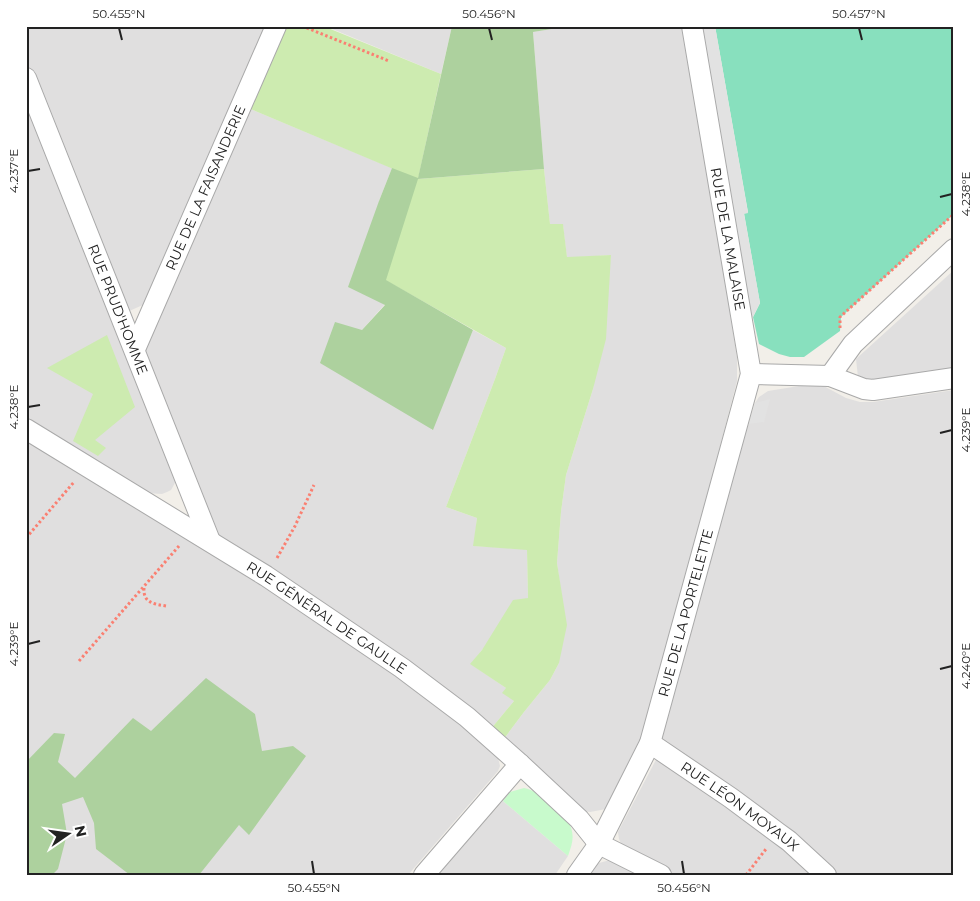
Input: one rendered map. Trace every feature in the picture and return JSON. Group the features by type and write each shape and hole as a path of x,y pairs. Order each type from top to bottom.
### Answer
{"street":[{"name":"RUE DE LA FAISANDERIE","path":"134,349 276,26"},
{"name":"RUE DE LA MALAISE","path":"692,26 751,374"},
{"name":"RUE PRUD'HOMME","path":"26,78 210,541"},
{"path":"830,376 853,344 954,249"},
{"path":"751,374 830,376 864,389 873,390 954,378"},
{"name":"RUE DE LA PORTELETTE","path":"577,875 600,844 650,743 751,374"},
{"name":"RUE GÉNÉRAL DE GAULLE","path":"26,429 266,576 402,668 467,717 520,764 579,819 600,844"},
{"name":"RUE LÉON MOYAUX","path":"650,743 731,798 789,841 826,875"},
{"path":"424,875 520,764"},
{"path":"600,844 661,875"}],"path":[{"path":"302,26 389,61"},
{"path":"853,344 840,332 840,317 954,214"},
{"path":"26,538 88,466"},
{"path":"266,576 286,544 314,485"},
{"path":"79,661 193,530"},
{"path":"145,585 143,590 147,599 151,603 166,606"},
{"path":"746,875 778,833"}],"shaded area":[{"path":"26,26 267,26 145,304 127,312 26,62"},
{"path":"325,26 452,26 441,74"},
{"path":"558,26 682,26 737,357 737,381 646,733 606,809 590,812 580,810 503,740 550,680 559,663 560,585 557,563 561,512 566,475 593,389 611,255 567,258 563,225 550,225 533,32 558,28"},
{"path":"692,26 715,26 748,213 744,214 760,303 753,317 741,316"},
{"path":"26,101 176,481 171,490 162,494 147,493 26,421"},
{"path":"248,108 392,168 379,201 385,304 362,330 432,430 473,330 506,348 446,507 477,518 474,546 527,549 528,598 471,664 506,688 514,701 490,730 215,535 145,352 148,337"},
{"path":"954,270 954,369 867,382 858,377 856,359"},
{"path":"818,383 846,398 860,402 873,402 954,390 954,875 834,875 658,737 738,445 749,424 755,403 759,397 768,391"},
{"path":"770,399 764,422 749,424 755,403"},
{"path":"26,438 262,581 462,721 497,754 500,766 498,771 408,875 26,875"},
{"path":"658,756 818,875 673,875 629,853 623,848 618,832"},
{"path":"503,801 568,856 555,875 438,875"},
{"path":"610,860 648,875 584,875 599,863"}],"green space":[{"path":"284,26 323,26 441,74 418,179 544,169 550,224 563,224 567,257 611,255 606,339 593,389 566,475 561,512 557,563 567,625 559,663 550,680 503,740 490,730 514,701 502,693 506,688 470,664 482,650 513,600 528,598 527,550 473,546 477,518 446,507 506,348 385,280 417,179 248,108"},
{"path":"452,26 558,26 558,28 533,32 544,169 418,179 386,280 473,330 433,430 320,363 335,322 362,330 385,305 348,287 392,168 418,178"},
{"path":"715,26 954,26 954,214 841,317 840,331 804,357 790,357 779,354 759,344 753,317 760,303 744,213 748,212"},
{"path":"107,335 135,407 95,440 106,448 98,456 73,441 93,394 47,368"},
{"path":"206,678 255,714 262,751 293,746 306,756 249,835 239,825 199,875 130,875 96,849 94,823 83,797 62,804 67,834 58,869 52,875 26,875 26,762 54,733 65,734 58,762 75,778 133,718 151,731"},
{"path":"524,788 537,793 555,808 570,825 573,837 568,856 503,801 510,792"}]}
